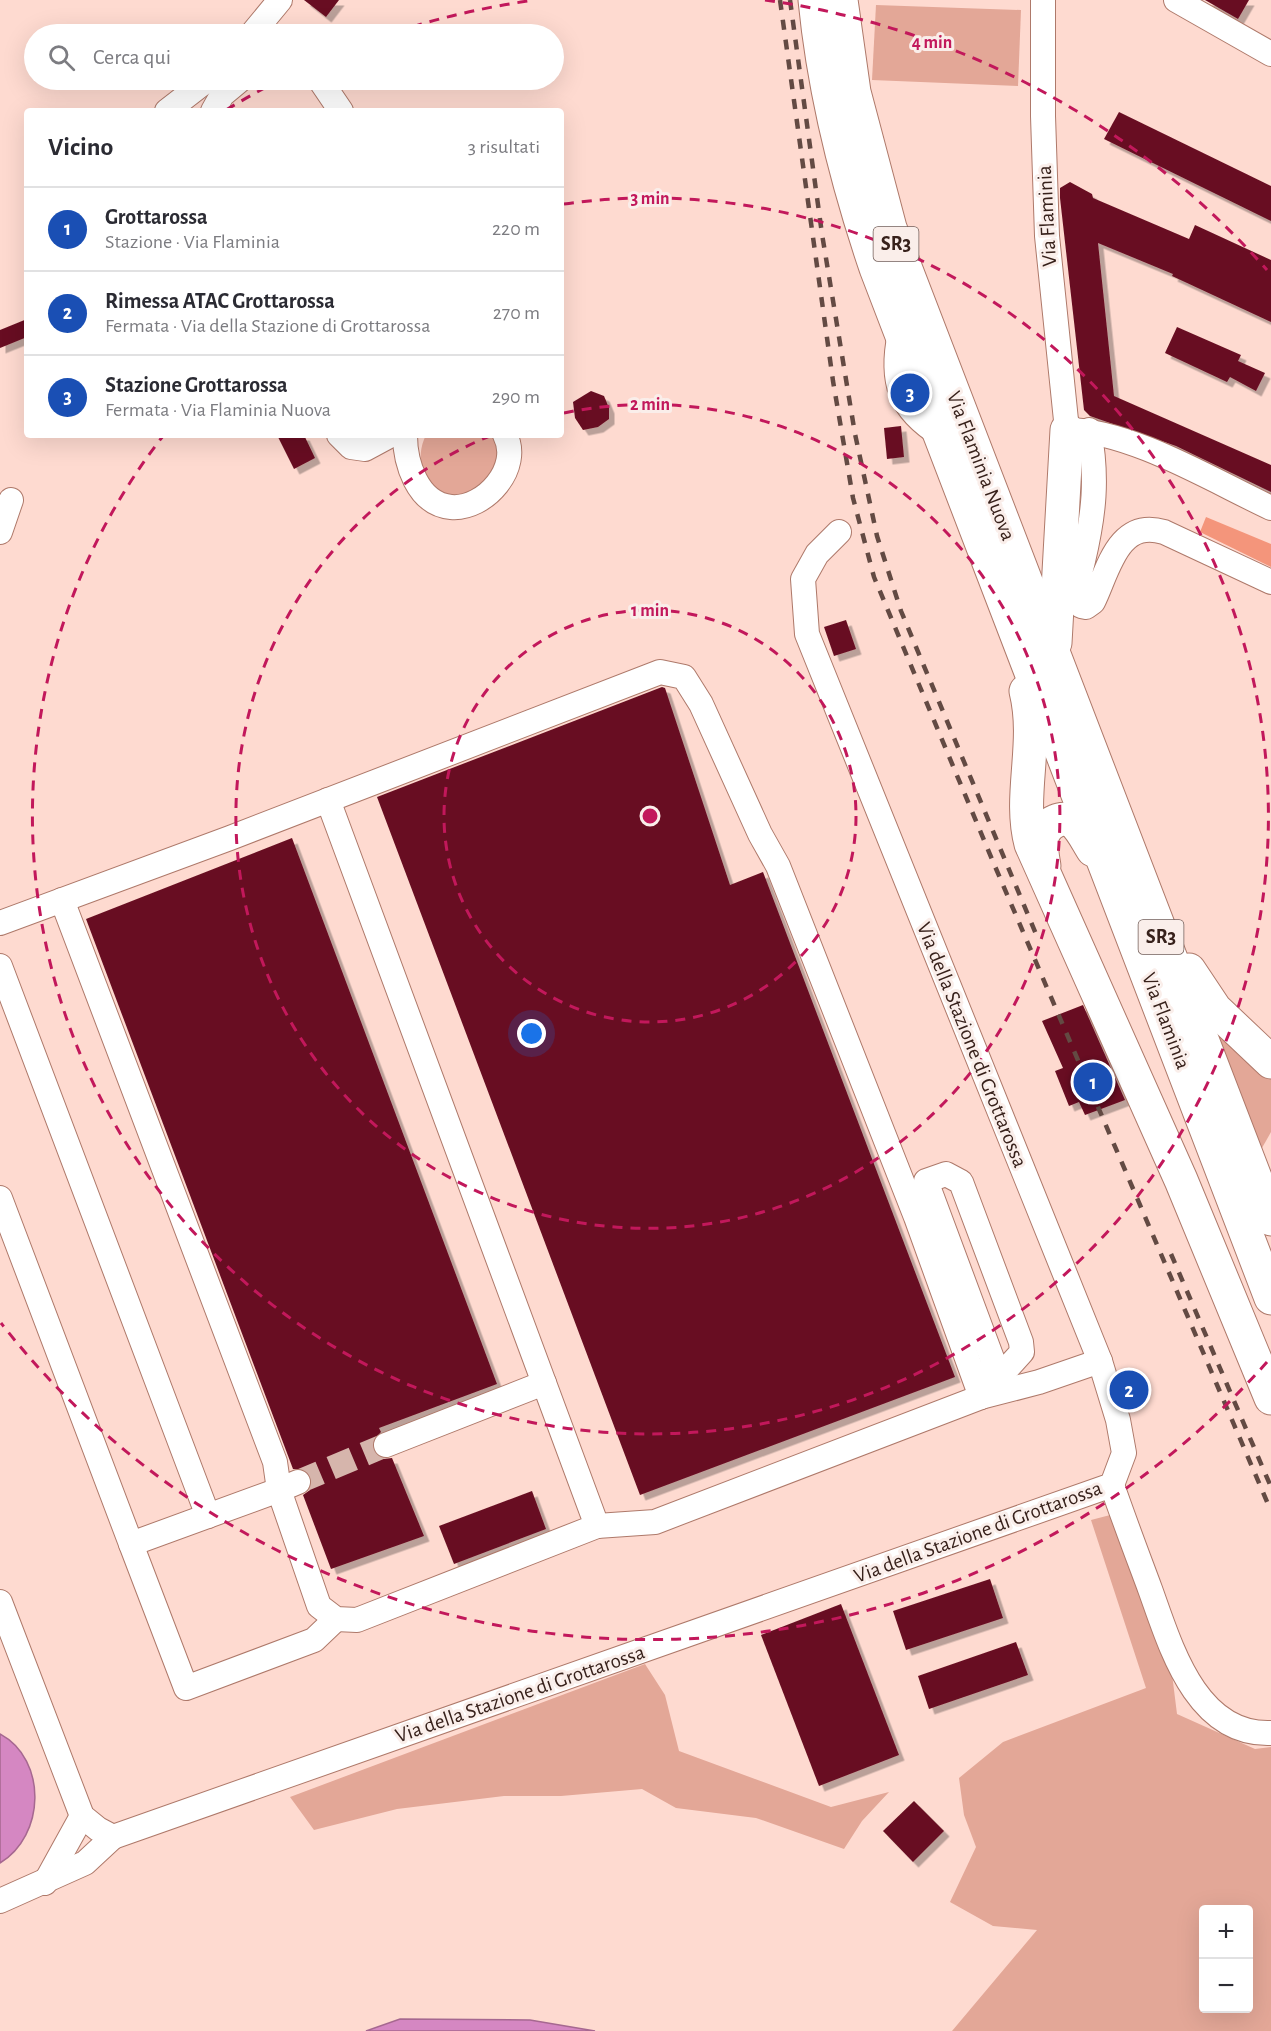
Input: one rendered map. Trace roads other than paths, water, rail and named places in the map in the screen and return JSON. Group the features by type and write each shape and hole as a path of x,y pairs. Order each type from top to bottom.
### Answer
{"highway":[{"name":"Via Flaminia Nuova","path":"815,0 824,76 843,159 864,234 900,333 1009,610"},
{"name":"Via Flaminia Nuova","path":"841,0 854,92 890,228 1055,654"},
{"path":"1055,654 1078,430"},
{"path":"1009,610 1032,725 1027,806 1029,835 1181,1180 1271,1398"},
{"name":"Via Flaminia","path":"1009,610 1271,1219"},
{"name":"Via Flaminia","path":"1055,654 1124,878 1271,1298"},
{"path":"1045,874 1040,847 1046,827 1061,819 1069,820 1124,878 1207,999 1230,1025 1271,1062"},
{"path":"1271,1155 1267,1167 1271,1199"}],"street":[{"path":"260,24 280,0"},
{"name":"Via Flaminia","path":"1043,0 1043,116 1047,236 1078,430 1095,466 1094,513 1077,592 1081,606 1086,607 1093,602 1115,551 1133,535 1145,529 1164,532 1271,582"},
{"path":"1176,0 1271,54"},
{"path":"171,108 194,90"},
{"path":"215,108 222,95 228,90"},
{"path":"327,90 339,108"},
{"path":"1078,430 1127,441 1271,508"},
{"path":"342,438 351,447 365,449 385,438"},
{"path":"405,438 405,454 411,472 422,489 435,501 451,507 471,502 493,490 504,474 509,461 509,442 507,438"},
{"path":"0,532 11,500"},
{"name":"Via della Stazione di Grottarossa","path":"113,1837 181,1815 1112,1485 1124,1453 1118,1420 1100,1361 807,634 803,579 817,554 839,532"},
{"path":"0,922 328,800 660,672 684,677 700,704 777,866 916,1216 981,1397"},
{"path":"328,800 597,1526"},
{"path":"62,900 276,1462 289,1486 319,1606 336,1619 357,1620 597,1526 655,1522 981,1397 1039,1382 1100,1361"},
{"path":"0,966 208,1516"},
{"path":"946,1174 961,1182 1021,1342 1022,1352 981,1397 993,1361 926,1181 946,1174"},
{"path":"0,1198 186,1688 314,1640 336,1619"},
{"path":"386,1445 544,1383"},
{"path":"1112,1485 1181,1672 1212,1710 1240,1727 1271,1733"},
{"path":"131,1544 289,1486"},
{"path":"0,1602 82,1816 113,1837 85,1863 45,1883 0,1901"},
{"path":"45,1883 82,1816"}],"tunnel":[{"path":"298,1482 386,1445"}],"railway":[{"path":"780,0 833,381 853,498 874,577 994,864 1271,1511"},
{"path":"790,0 822,234 855,434 877,536 901,611 1036,934"},
{"path":"1171,1254 1271,1487"}],"place":[{"name":"Stazione Grottarossa","path":"910,393"},
{"name":"Grottarossa","path":"1093,1082"},
{"name":"Rimessa ATAC Grottarossa","path":"1129,1390"}]}
